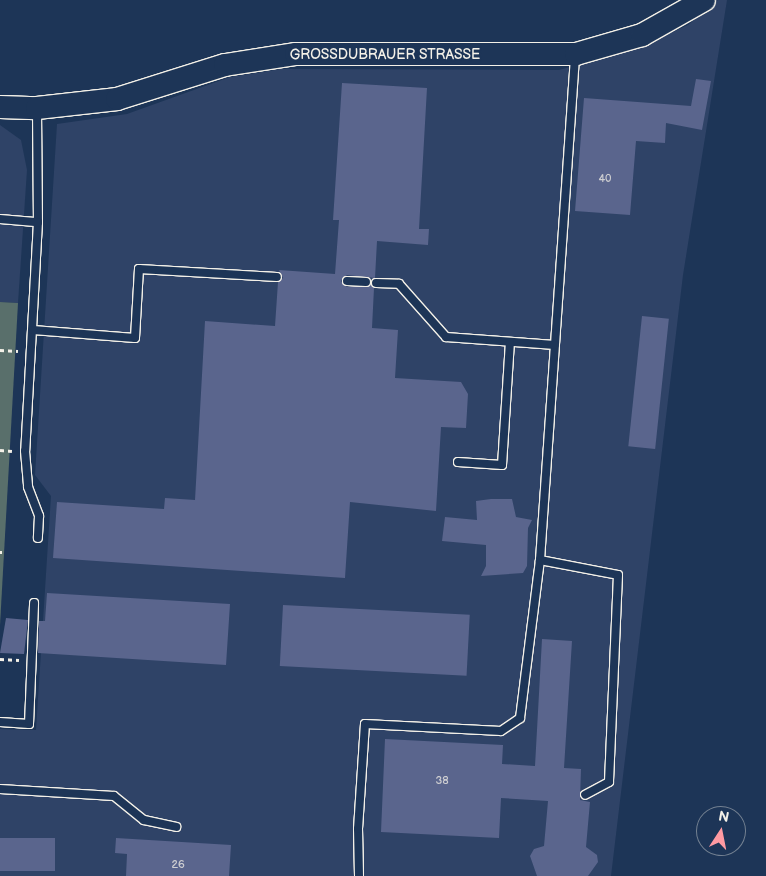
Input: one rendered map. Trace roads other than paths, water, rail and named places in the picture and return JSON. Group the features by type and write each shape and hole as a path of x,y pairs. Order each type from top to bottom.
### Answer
{"main road":[{"name":"GROSSDUBRAUER STRASSE","path":"0,107 37,108 117,99 225,65 296,54 576,54 642,35 704,0"}],"lane":[{"path":"359,876 358,829 365,724 501,731 520,718 540,560 576,54"},
{"path":"37,108 38,222 25,451 28,487 40,516 38,538"},
{"path":"0,220 38,222"},
{"path":"33,330 135,338 139,269 277,277"},
{"path":"347,281 366,282"},
{"path":"376,283 399,284 446,337 555,345"},
{"path":"458,462 502,465 510,342"},
{"path":"540,560 618,576 609,782 585,795"},
{"path":"0,722 29,724 34,603"},
{"path":"0,789 114,796 144,820 176,826"}]}
